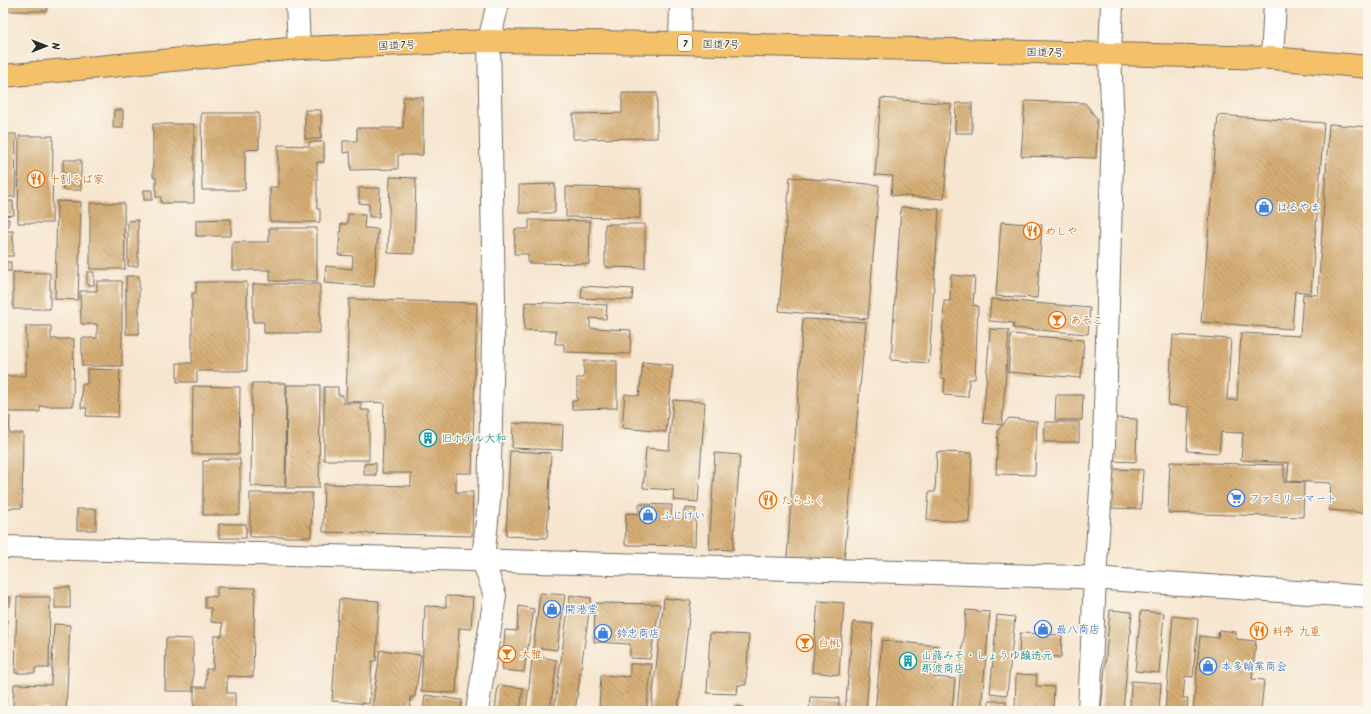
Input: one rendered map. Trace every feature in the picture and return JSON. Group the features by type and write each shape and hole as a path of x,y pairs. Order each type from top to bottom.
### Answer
{"highway":[{"name":"国道7号","path":"3,76 299,48 489,41 680,43 1272,58 1368,66"}],"street":[{"path":"297,3 299,48"},
{"path":"477,711 495,596 483,560 488,502 494,299 489,41 498,3"},
{"path":"680,43 681,3"},
{"path":"1089,711 1095,578 1104,445 1113,143 1110,54 1112,3"},
{"path":"1272,58 1275,3"},
{"path":"3,547 1095,578 1368,597"}],"building":[{"path":"3,3 47,3 47,11 3,11"},
{"path":"622,93 657,93 657,138 573,139 573,114 622,113"},
{"path":"403,97 423,97 423,155 398,155 398,169 351,170 350,152 343,153 343,141 357,141 357,128 403,128"},
{"path":"881,98 951,104 944,199 891,195 893,176 875,175"},
{"path":"1025,101 1085,103 1097,119 1096,158 1021,156"},
{"path":"956,103 972,103 972,133 955,133"},
{"path":"114,110 123,110 123,128 113,128"},
{"path":"305,110 321,110 321,139 305,139"},
{"path":"201,113 259,113 259,149 245,150 245,190 202,190"},
{"name":"はるやま","path":"1218,115 1324,123 1311,293 1295,291 1292,329 1201,322"},
{"path":"153,124 194,124 194,203 161,203 161,197 156,197 156,177 153,177"},
{"path":"1329,124 1368,127 1368,487 1366,513 1329,510 1331,483 1287,481 1289,463 1241,460 1243,433 1221,432 1219,453 1187,451 1189,407 1168,405 1173,335 1231,339 1227,400 1237,400 1241,333 1300,336 1303,294 1318,295"},
{"path":"3,134 16,134 15,197 3,197"},
{"name":"十割そば家","path":"19,136 53,136 52,223 18,223"},
{"path":"309,142 324,142 324,162 317,162 317,209 320,209 320,222 270,222 270,187 278,187 278,145 309,146"},
{"path":"63,160 81,160 81,190 63,190"},
{"path":"390,177 416,178 414,254 388,253"},
{"path":"790,177 879,185 868,319 779,311"},
{"path":"555,184 555,213 519,213 519,185"},
{"path":"566,187 640,188 640,218 566,217"},
{"path":"359,188 380,188 379,217 369,217 369,204 359,203"},
{"path":"144,190 152,190 152,200 144,200"},
{"path":"3,201 13,201 14,215 3,216"},
{"path":"57,201 81,202 78,300 55,299"},
{"path":"90,203 124,203 125,269 90,269"},
{"path":"901,207 939,209 929,363 891,360"},
{"path":"348,214 365,215 364,228 378,229 374,287 324,283 326,266 352,269 353,256 338,255 341,224 347,224"},
{"path":"3,219 9,219 8,228 3,227"},
{"path":"231,219 231,236 196,236 196,220"},
{"path":"138,220 138,266 128,266 128,221"},
{"path":"529,220 590,221 589,264 528,263 528,254 514,254 515,229 529,229"},
{"path":"1001,222 1042,225 1037,298 996,296"},
{"path":"605,224 645,224 645,268 605,267"},
{"path":"269,228 317,228 317,281 270,281 270,270 232,270 232,242 269,242"},
{"path":"3,231 13,231 13,256 3,256"},
{"path":"3,262 11,262 11,271 3,271"},
{"path":"13,272 50,273 50,309 13,309"},
{"path":"87,272 94,272 94,285 87,285"},
{"path":"951,275 975,277 973,305 978,306 975,379 969,379 968,397 944,395 945,378 941,378 944,301 950,301"},
{"path":"126,276 139,276 139,334 126,334"},
{"path":"97,281 122,281 122,366 82,366 82,338 97,338 97,324 81,324 80,291 97,291"},
{"path":"196,282 247,282 247,371 197,371 197,382 177,382 177,363 192,363 192,293 196,293"},
{"path":"253,284 320,284 320,333 264,333 264,322 253,322"},
{"path":"582,286 633,289 632,300 581,298"},
{"name":"旧ホテル大和","path":"349,299 477,303 472,473 456,473 456,492 473,492 472,536 323,532 324,484 411,486 411,473 382,473 384,403 346,401"},
{"path":"991,299 1090,308 1088,334 1013,328 1014,323 989,321"},
{"path":"525,302 607,305 606,319 590,318 590,328 631,330 630,354 564,352 564,344 555,344 556,331 524,330"},
{"path":"803,319 866,322 844,561 787,559"},
{"path":"26,326 51,326 51,339 74,339 73,406 40,406 40,412 3,412 3,376 26,376"},
{"path":"990,329 1009,330 1002,425 983,423"},
{"path":"1011,334 1084,340 1081,378 1008,372"},
{"path":"584,361 617,361 617,408 572,409 572,401 577,401 577,378 584,378"},
{"path":"643,362 673,365 666,432 622,428 625,394 639,396"},
{"path":"87,369 120,370 118,417 86,416 87,408 81,408 82,384 87,384"},
{"path":"252,383 286,383 285,487 251,486"},
{"path":"287,385 320,385 319,488 286,488"},
{"path":"193,386 240,387 239,454 192,454"},
{"path":"324,387 338,387 338,395 343,395 343,403 361,403 361,410 369,410 369,460 324,460"},
{"path":"1056,395 1083,395 1082,420 1055,420"},
{"path":"673,400 705,402 698,502 673,500 674,490 643,488 646,448 669,450"},
{"path":"3,416 10,416 9,433 23,433 22,508 3,508"},
{"path":"1009,418 1037,421 1035,475 996,474 998,430"},
{"path":"1115,418 1137,419 1136,462 1113,461"},
{"path":"1045,422 1079,422 1079,442 1044,442"},
{"path":"513,423 563,425 562,450 512,448"},
{"path":"510,451 551,453 547,538 506,536"},
{"path":"937,452 972,453 969,522 927,520 929,492 935,492"},
{"path":"715,453 740,455 733,550 709,549"},
{"path":"209,459 240,459 240,515 203,515 203,461 209,461"},
{"name":"ファミリーマート","path":"1170,462 1284,465 1284,482 1304,483 1303,517 1168,513"},
{"path":"376,463 376,475 364,475 364,464"},
{"path":"1111,469 1143,470 1141,509 1110,508"},
{"path":"250,493 312,493 311,537 250,537"},
{"path":"639,504 672,505 671,518 684,518 685,508 696,509 695,546 625,545 626,513 639,514"},
{"path":"77,509 96,509 96,530 77,530"},
{"path":"219,524 246,524 246,538 219,538"},
{"path":"1367,538 1368,569 1366,569"},
{"path":"55,587 70,587 70,608 55,608"},
{"path":"217,587 255,588 253,677 227,676 227,693 235,693 235,710 194,711 194,687 206,687 206,669 213,669 214,636 222,636 223,623 211,622 211,608 205,608 205,596 217,597"},
{"path":"540,593 565,595 557,650 541,648 541,657 557,660 550,711 526,711"},
{"path":"570,595 591,598 575,711 563,711 554,710"},
{"path":"446,596 473,597 471,629 459,628 456,693 421,691 425,606 446,607"},
{"path":"3,597 10,597 10,606 3,606"},
{"path":"17,597 50,597 49,668 35,668 35,673 15,673"},
{"path":"664,598 691,601 678,711 651,711"},
{"path":"339,599 379,601 376,661 372,661 369,704 332,701"},
{"path":"818,601 844,603 839,675 812,672"},
{"path":"595,603 660,604 650,659 630,658 630,644 594,642"},
{"path":"519,606 534,609 524,672 502,670 505,630 517,631"},
{"path":"3,610 7,610 7,654 3,654"},
{"path":"966,610 990,612 981,711 957,711"},
{"path":"1110,610 1132,612 1123,711 1101,711"},
{"path":"1141,611 1164,613 1159,673 1135,671"},
{"path":"997,615 1015,617 1007,695 990,693"},
{"path":"1173,616 1198,619 1193,677 1185,676 1183,698 1188,698 1187,711 1165,711"},
{"path":"853,622 873,624 866,711 845,711"},
{"path":"54,624 70,625 66,711 47,711 47,708 13,706 14,684 51,685"},
{"path":"1219,630 1236,632 1236,639 1256,641 1252,679 1264,680 1261,711 1193,711 1200,636 1218,638"},
{"path":"710,633 749,635 746,685 738,685 737,694 707,693"},
{"path":"1020,633 1062,635 1061,657 1019,656"},
{"path":"166,638 193,639 193,691 165,691"},
{"name":"山蕗みそ・しょうゆ醸造元 那波商店","path":"882,640 938,646 934,677 955,679 952,711 875,711"},
{"path":"380,650 421,655 415,697 411,697 410,711 372,711"},
{"path":"630,664 652,664 646,711 580,711 580,709 599,709 601,675 630,677"},
{"path":"3,671 7,671 6,703 3,703"},
{"path":"1016,674 1037,675 1036,686 1054,687 1053,711 1015,711"},
{"path":"1131,681 1161,683 1159,711 1130,711"},
{"path":"498,685 523,688 520,711 495,711"},
{"path":"425,695 462,700 461,711 423,711"},
{"path":"810,697 839,698 838,711 809,711"},
{"path":"989,701 1006,701 1006,711 989,711"},
{"path":"734,706 743,707 743,711 734,711"}],"place":[{"name":"十割そば家","path":"36,179"},
{"name":"はるやま","path":"1264,207"},
{"name":"めしや","path":"1032,231"},
{"name":"あそこ","path":"1057,320"},
{"name":"旧ホテル大和","path":"428,438"},
{"name":"ファミリーマート","path":"1236,498"},
{"name":"たらふく","path":"768,500"},
{"name":"ふじけい","path":"648,515"},
{"name":"開港堂","path":"552,609"},
{"name":"最八商店","path":"1043,629"},
{"name":"料亭 九重","path":"1259,631"},
{"name":"鈴忠商店","path":"603,633"},
{"name":"白帆","path":"805,643"},
{"name":"大雅","path":"507,654"},
{"name":"山蕗みそ・しょうゆ醸造元 那波商店","path":"908,661"},
{"name":"本多輪業商会","path":"1208,666"}]}
